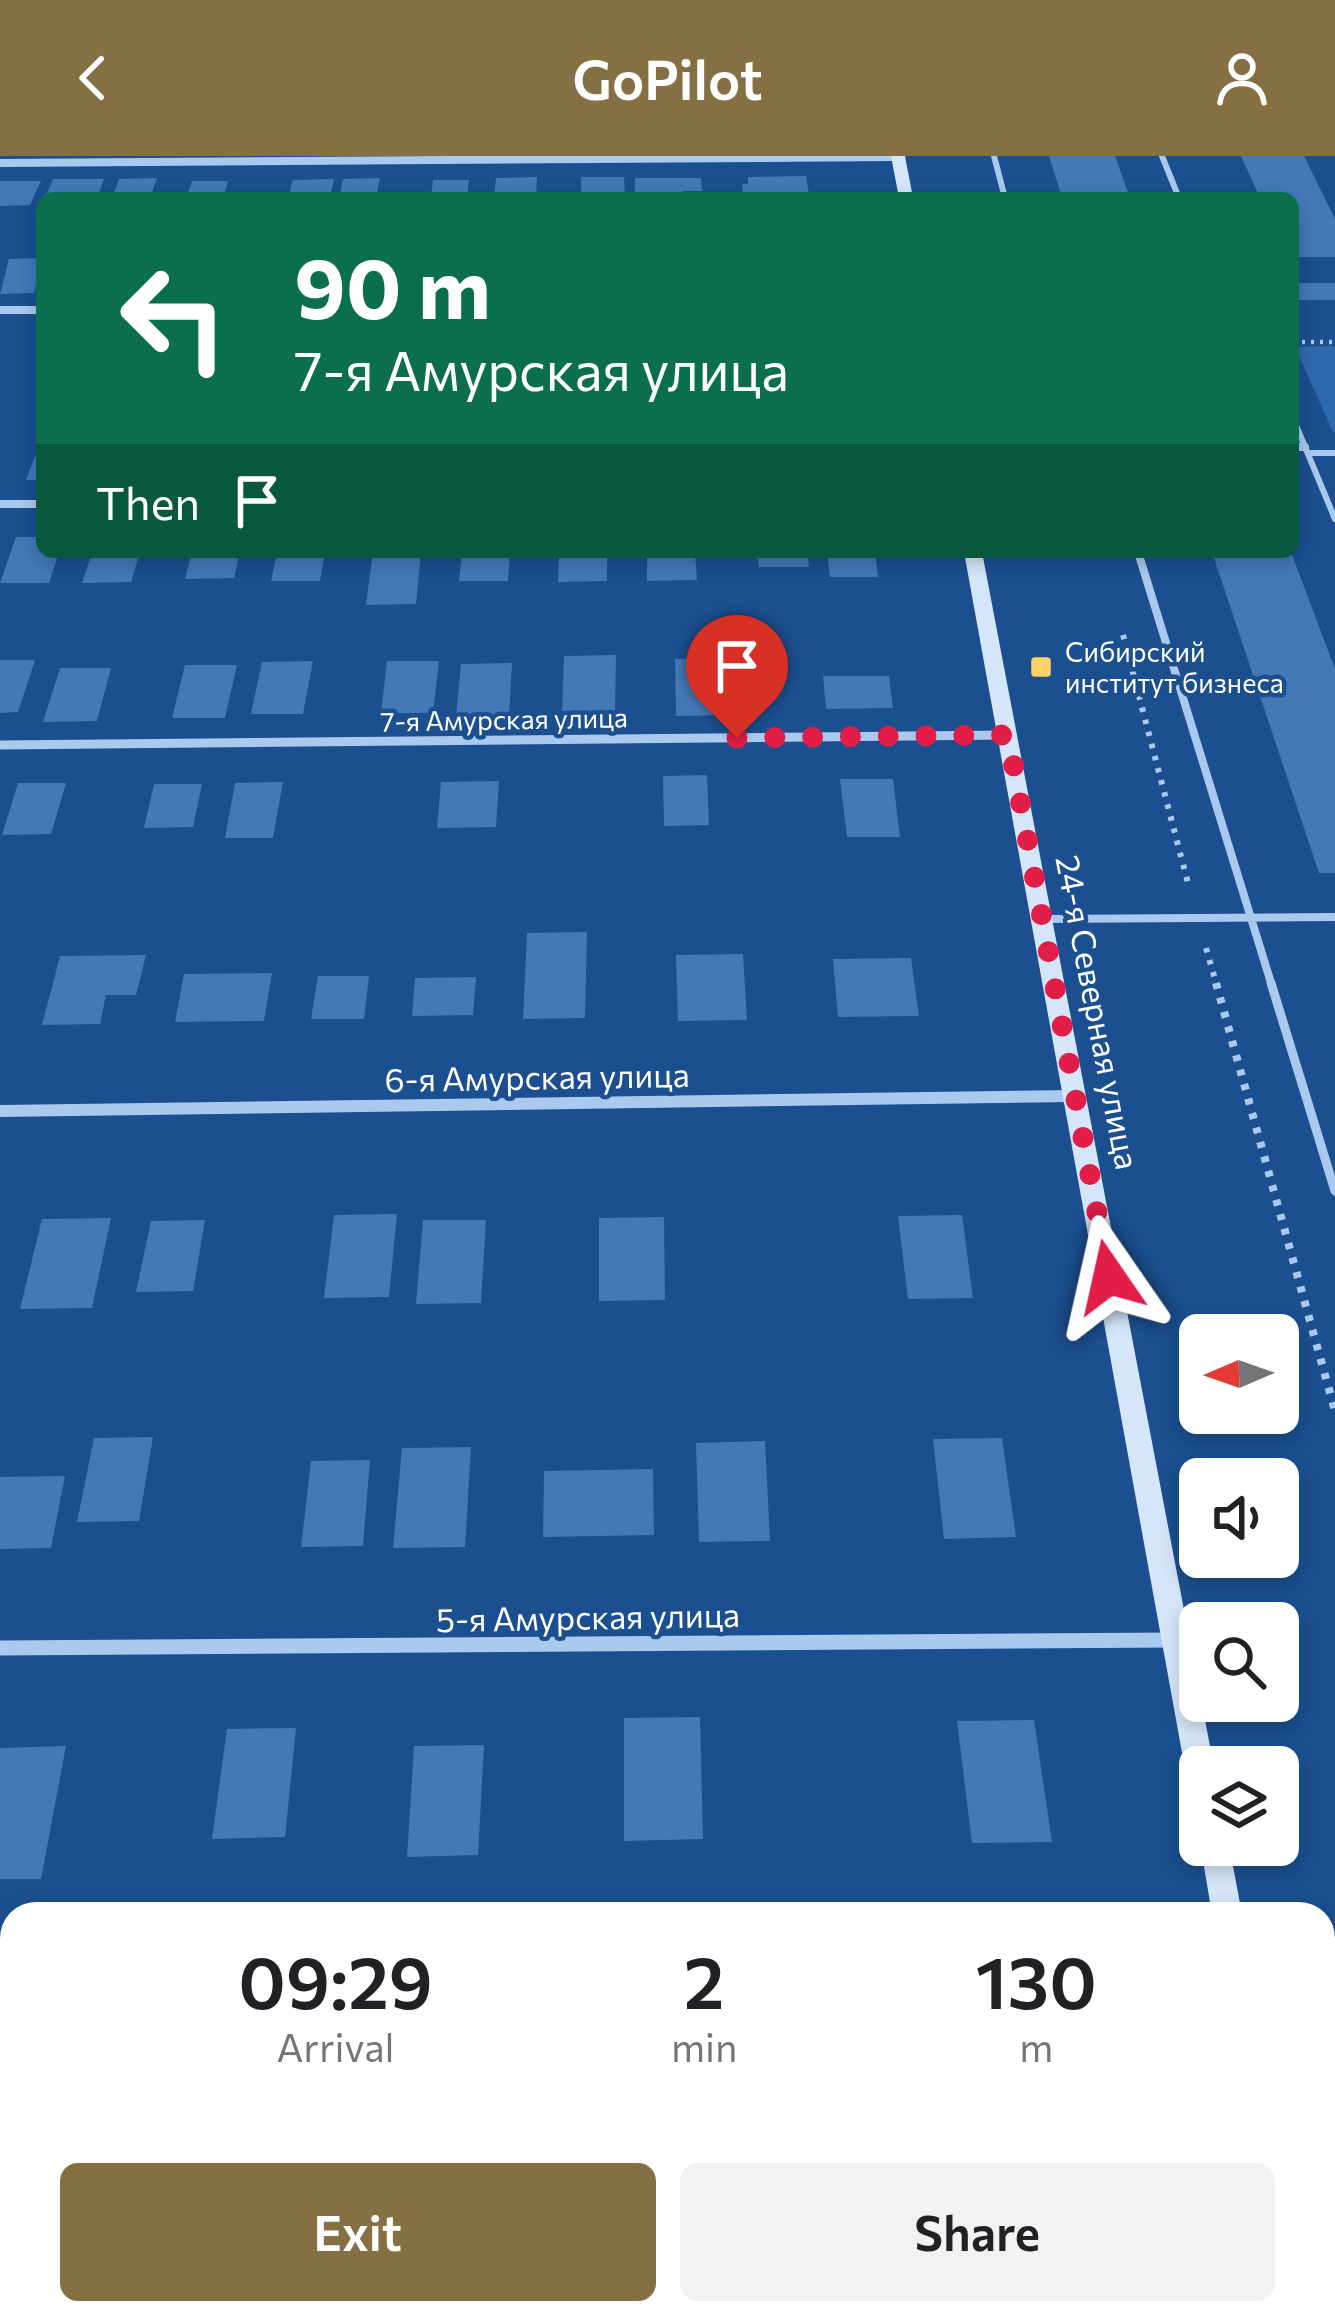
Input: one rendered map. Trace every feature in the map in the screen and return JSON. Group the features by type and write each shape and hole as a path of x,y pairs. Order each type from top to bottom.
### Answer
{"main road":[{"path":"898,156 905,192"},
{"name":"24-я Северная улица","path":"974,558 1196,1746"},
{"path":"1218,1866 1225,1902"}],"street":[{"path":"0,164 898,156"},
{"path":"0,310 36,310"},
{"path":"1299,448 1307,450"},
{"path":"0,504 36,504"},
{"name":"7-я Амурская улица","path":"0,745 1008,735"},
{"name":"6-я Амурская улица","path":"0,1112 1075,1096"},
{"name":"5-я Амурская улица","path":"0,1648 1176,1640"}],"lane":[{"path":"994,156 1003,192"},
{"path":"1162,156 1177,192"},
{"path":"1299,432 1335,519"},
{"path":"1307,450 1335,453"},
{"path":"1140,558 1335,1191"},
{"path":"1042,919 1335,916"}],"path":[{"path":"1299,343 1335,342"},
{"path":"1119,618 1335,1411"}],"shaded area":[{"path":"1335,346 1335,432 1299,356 1299,347"}],"building":[{"path":"1049,156 1115,156 1128,192 1060,192"},
{"path":"1241,156 1304,156 1335,219 1335,257 1299,257 1299,192 1257,192"},
{"path":"806,176 809,192 743,192 748,177"},
{"path":"537,177 536,192 495,192 496,178"},
{"path":"581,177 624,177 625,192 581,192"},
{"path":"157,178 152,192 114,192 119,179"},
{"path":"380,178 377,192 340,192 343,179"},
{"path":"635,178 701,178 702,191 635,192"},
{"path":"53,179 104,179 99,192 48,192"},
{"path":"334,179 331,192 290,192 293,180"},
{"path":"433,180 469,180 468,192 432,192"},
{"path":"0,181 41,181 30,205 0,206"},
{"path":"192,181 228,181 225,192 188,192"},
{"path":"36,258 34,293 0,294 9,259"},
{"path":"1299,283 1335,283 1335,300 1299,300"},
{"path":"36,454 36,480 26,480"},
{"path":"16,537 36,537 36,558 57,558 49,583 0,583"},
{"path":"90,558 138,558 131,582 82,583"},
{"path":"190,558 239,558 234,578 185,579"},
{"path":"276,558 324,558 320,581 271,581"},
{"path":"372,558 420,558 416,604 366,605"},
{"path":"461,558 510,558 508,581 459,581"},
{"path":"559,558 607,558 607,581 558,582"},
{"path":"647,558 695,558 697,580 647,581"},
{"path":"758,558 808,558 809,567 759,567"},
{"path":"828,558 876,558 878,577 830,577"},
{"path":"1214,558 1293,558 1335,669 1335,873 1319,873"},
{"path":"616,655 615,712 562,712 564,656"},
{"path":"725,658 729,715 676,716 675,659"},
{"path":"0,660 35,660 18,712 0,713"},
{"path":"313,661 303,714 251,714 262,662"},
{"path":"387,661 439,661 433,713 381,713"},
{"path":"512,663 509,716 456,716 461,664"},
{"path":"185,665 237,665 225,718 172,718"},
{"path":"60,668 111,668 97,721 43,722"},
{"path":"823,676 889,676 893,708 826,709"},
{"path":"707,775 709,825 664,826 663,776"},
{"path":"840,779 893,779 900,837 847,837"},
{"path":"499,781 496,827 437,828 441,782"},
{"path":"283,782 273,838 225,838 235,783"},
{"path":"18,783 66,783 51,834 2,835"},
{"path":"154,784 202,784 193,827 144,828"},
{"path":"587,932 585,1018 523,1019 527,933"},
{"path":"743,954 747,1020 678,1021 676,955"},
{"path":"146,955 136,995 106,995 100,1024 42,1025 60,956"},
{"path":"911,958 919,1016 838,1017 833,959"},
{"path":"272,973 264,1021 175,1022 184,974"},
{"path":"318,976 369,976 364,1019 311,1019"},
{"path":"476,977 473,1015 412,1016 415,978"},
{"path":"397,1214 389,1297 324,1298 334,1215"},
{"path":"962,1215 973,1298 908,1299 898,1216"},
{"path":"664,1217 665,1300 599,1301 599,1218"},
{"path":"111,1218 92,1308 20,1309 42,1219"},
{"path":"205,1220 193,1291 136,1292 151,1221"},
{"path":"423,1220 486,1220 481,1303 416,1304"},
{"path":"153,1437 139,1521 77,1522 94,1438"},
{"path":"1002,1438 1016,1537 944,1539 933,1439"},
{"path":"765,1441 770,1541 699,1542 696,1443"},
{"path":"471,1447 465,1547 393,1548 402,1448"},
{"path":"370,1460 363,1546 301,1547 311,1461"},
{"path":"653,1469 654,1535 543,1537 544,1471"},
{"path":"65,1476 51,1548 0,1549 0,1477"},
{"path":"700,1717 703,1839 624,1841 624,1718"},
{"path":"1034,1720 1052,1842 972,1843 957,1721"},
{"path":"296,1728 285,1837 212,1839 227,1729"},
{"path":"484,1745 478,1855 407,1857 414,1746"},
{"path":"66,1746 41,1879 0,1879 0,1748"}],"place":[{"name":"Сибирский институт бизнеса","path":"1041,667"}],"route":[{"path":"737,738 1008,735 1109,1277"}]}
